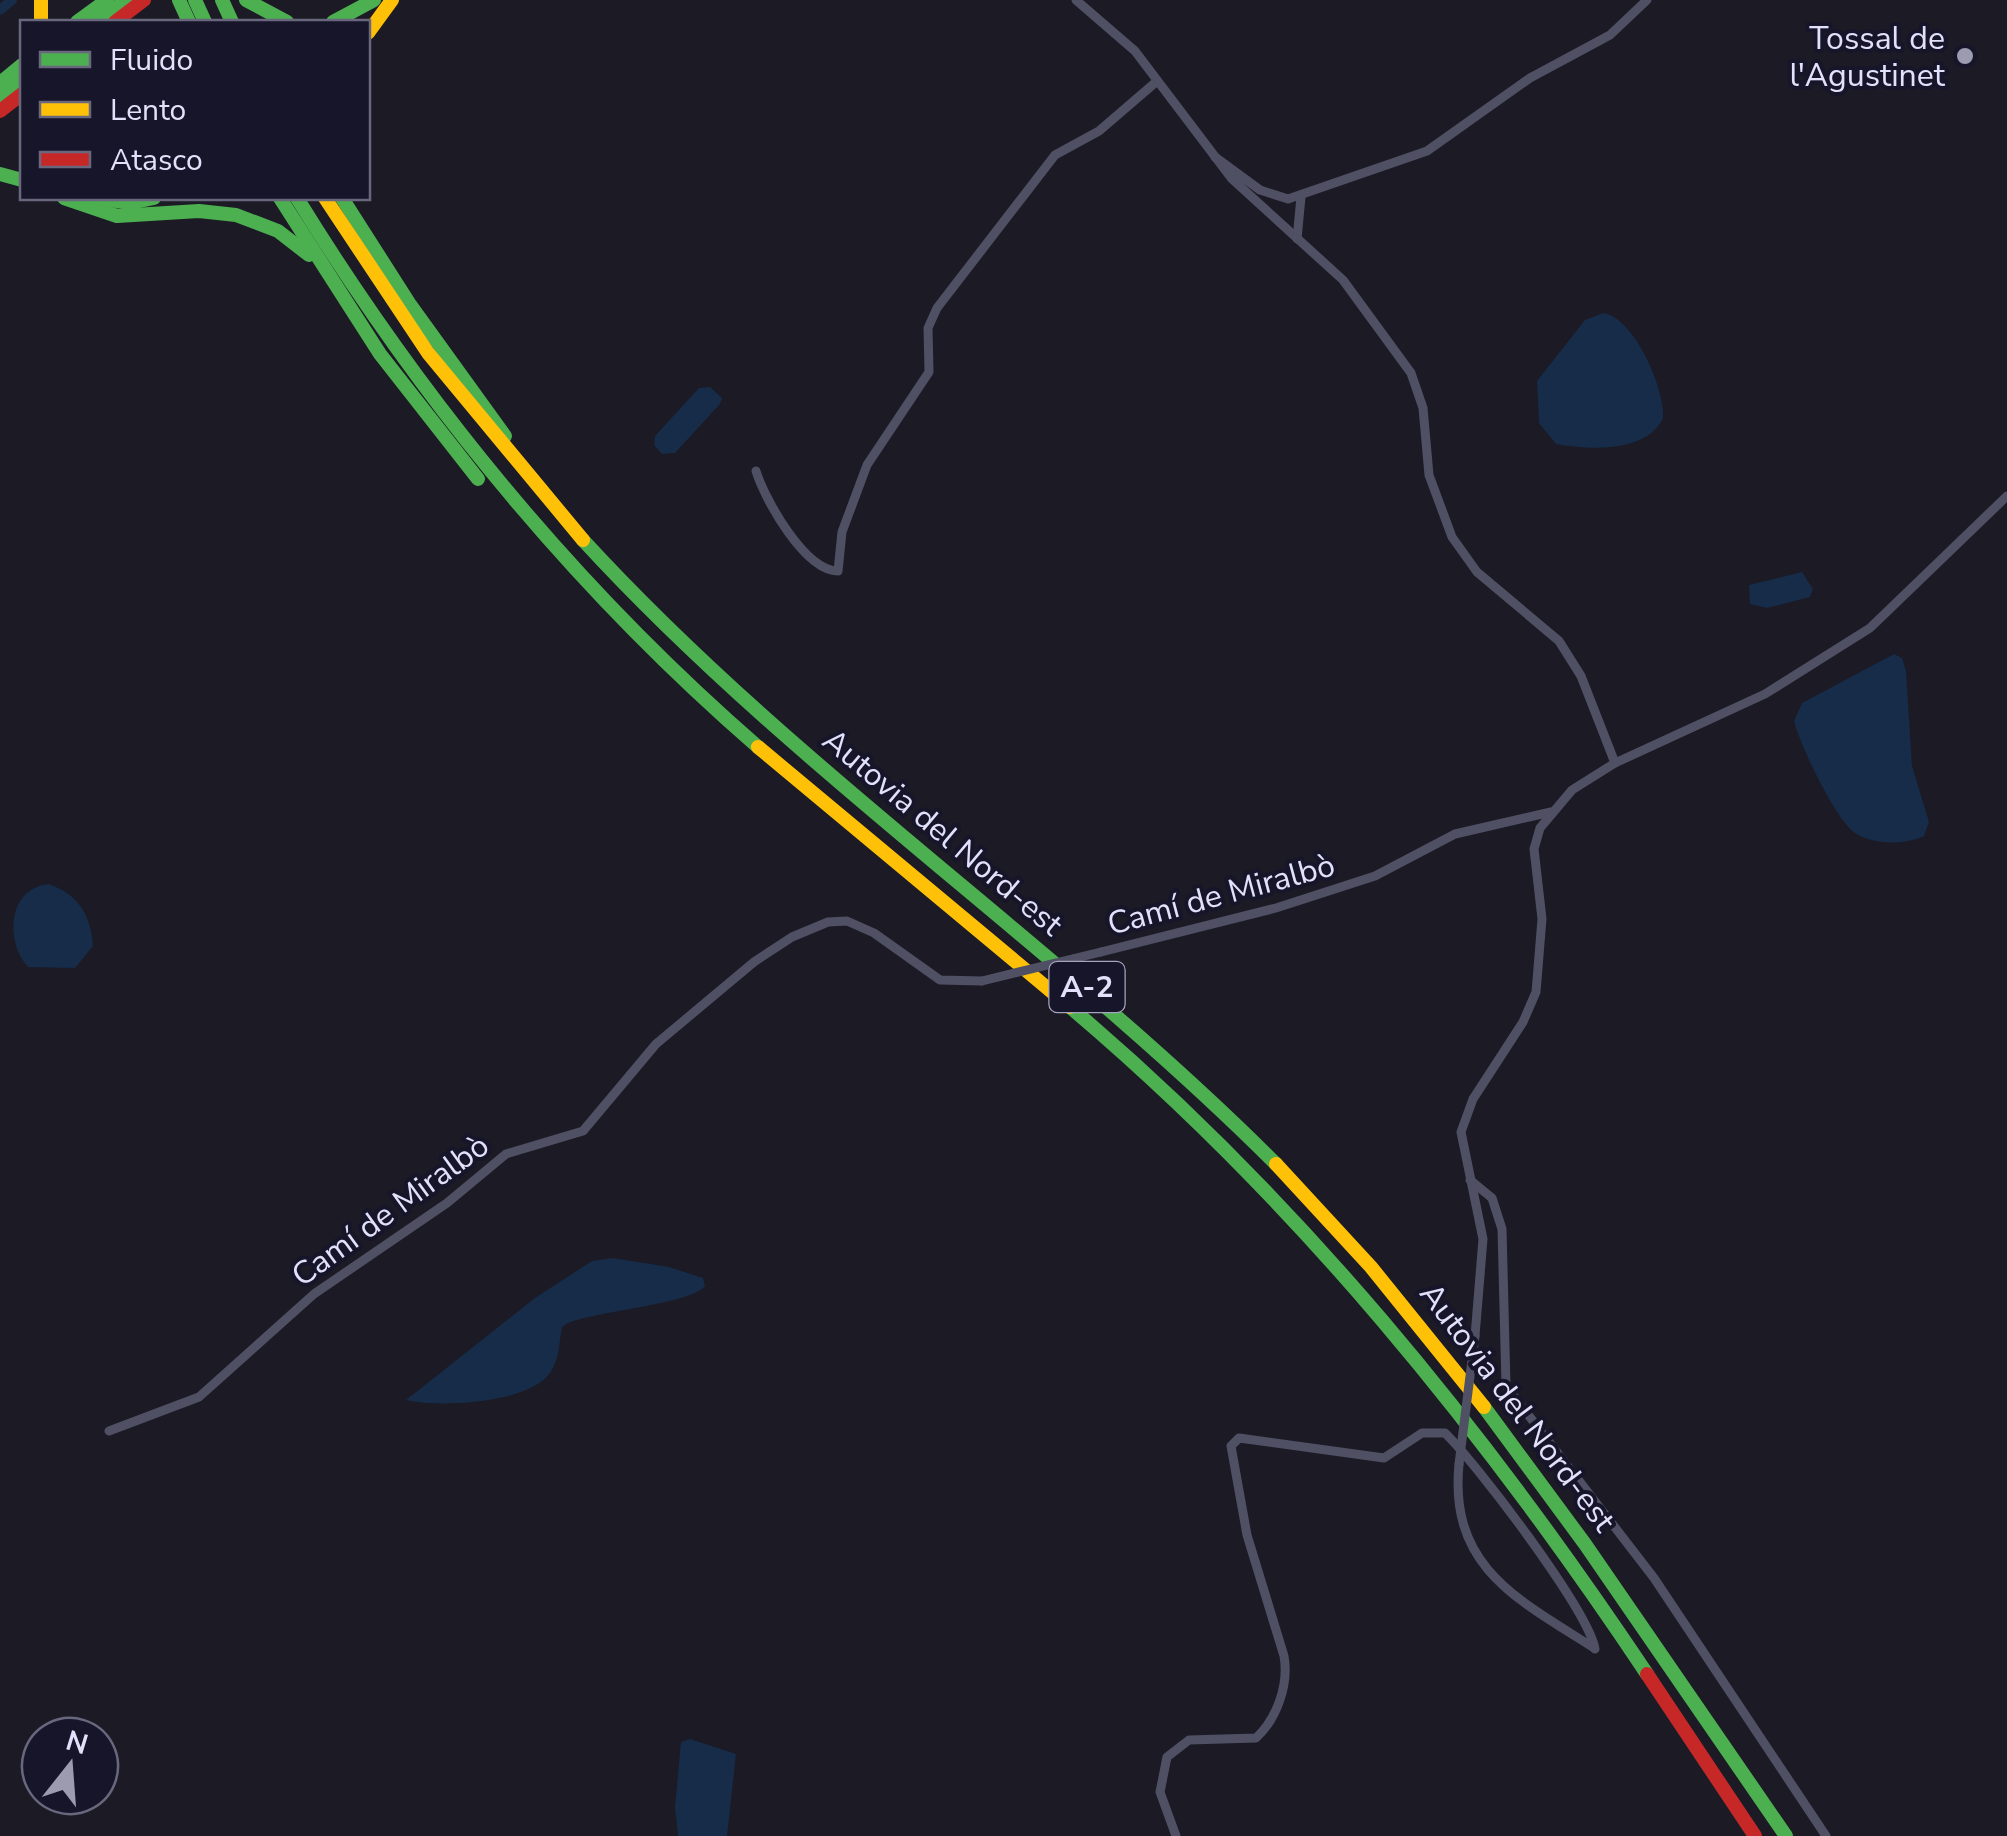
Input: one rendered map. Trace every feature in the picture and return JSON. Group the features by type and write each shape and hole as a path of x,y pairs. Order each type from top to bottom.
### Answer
{"main road":[{"path":"80,20 106,0"},
{"path":"101,20 126,0"},
{"path":"118,20 144,0"},
{"path":"246,0 282,20"},
{"path":"336,20 374,0"},
{"path":"370,30 392,0"},
{"path":"0,83 20,67"},
{"path":"0,111 20,96"},
{"path":"70,200 117,216 211,212 245,217 278,231 322,267"},
{"path":"110,200 144,200"},
{"path":"281,200 322,267 429,420 554,564 742,742 823,812 854,828"},
{"name":"Autovia del Nord-est","path":"297,200 413,376 544,538 671,669 1133,1062 1246,1169 1337,1266 1435,1380 1527,1501 1755,1836"},
{"name":"Autovia del Nord-est","path":"327,200 446,379 546,504 620,582 808,758 1152,1044 1339,1230 1435,1340 1528,1458 1786,1836"},
{"path":"343,200 445,354 620,582"}],"street":[{"path":"1076,0 1120,34 1212,156 1348,287 1413,377 1424,408 1429,475 1452,537 1477,572 1560,641 1581,676 1616,763"},
{"path":"1212,156 1268,195 1301,197 1442,144 1530,78 1620,28 1648,0"},
{"path":"756,471 779,524 824,566 838,571 842,532 867,465 930,369 928,328 933,314 1055,155 1094,135 1156,82"},
{"path":"1298,240 1301,197"},
{"name":"Camí de Miralbò","path":"109,1432 200,1396 314,1294 446,1203 506,1154 582,1131 656,1044 754,962 792,937 828,922 847,921 874,934 940,980 982,981 1290,904 1376,876 1455,834 1551,812 1572,790 1616,763 1765,694 1849,643 2007,496"},
{"path":"1176,1836 1160,1787 1167,1756 1189,1740 1256,1738 1265,1728 1286,1681 1284,1656 1235,1485 1231,1446 1238,1438 1384,1458 1422,1433 1445,1433 1566,1591 1590,1627 1595,1649 1499,1582 1476,1558 1456,1505 1459,1464 1474,1336 1483,1239 1462,1153 1464,1120 1523,1022 1536,992 1542,919 1534,849 1551,812"},
{"path":"1470,1180 1492,1198 1502,1229 1506,1386 1654,1578 1826,1836"}],"water":[{"path":"1603,313 1615,317 1636,340 1659,390 1663,418 1644,438 1631,443 1600,448 1556,444 1539,423 1537,381 1585,320"},
{"path":"710,387 722,398 720,404 675,453 662,454 654,445 655,436 699,388"},
{"path":"1802,572 1813,589 1810,597 1767,608 1750,604 1749,585"},
{"path":"1894,654 1902,658 1906,671 1912,766 1929,822 1924,836 1890,842 1862,837 1847,825 1819,781 1794,721 1802,703"},
{"path":"49,884 76,901 90,926 93,946 75,968 28,967 16,944 13,931 18,905 35,888"},
{"path":"613,1258 669,1267 703,1278 705,1286 682,1298 568,1323 562,1327 550,1373 524,1391 461,1403 406,1400 535,1298 592,1261"},
{"path":"690,1739 736,1754 727,1836 678,1836 675,1807 681,1742"}],"waterway":[{"path":"0,10 12,0"}],"traffic: fast":[{"path":"80,20 107,0"},
{"path":"101,20 126,0"},
{"path":"179,0 188,20"},
{"path":"195,0 204,20"},
{"path":"222,0 231,20"},
{"path":"246,0 283,20"},
{"path":"337,20 374,0"},
{"path":"0,83 20,67"},
{"path":"0,98 20,83"},
{"path":"0,174 20,179"},
{"path":"70,200 117,216 199,211 236,215 278,231 309,255"},
{"path":"110,200 144,200"},
{"path":"281,200 380,354 478,479"},
{"path":"298,200 397,348 506,490 627,623 758,747"},
{"path":"343,200 409,303 505,436"},
{"path":"583,540 749,704 1105,1006 1276,1164"},
{"path":"1070,1007 1233,1157 1382,1320 1519,1493 1647,1674"},
{"path":"1484,1407 1585,1544 1786,1836"}],"traffic: slow":[{"path":"41,0 41,20"},
{"path":"370,30 392,0"},
{"path":"326,200 428,353 583,540"},
{"path":"758,747 1070,1007"},
{"path":"1276,1164 1371,1267 1484,1407"}],"traffic: jam":[{"path":"118,20 144,0"},
{"path":"0,111 20,96"},
{"path":"1647,1674 1755,1836"}],"place":[{"name":"Tossal de l'Agustinet","path":"1965,56"}]}
